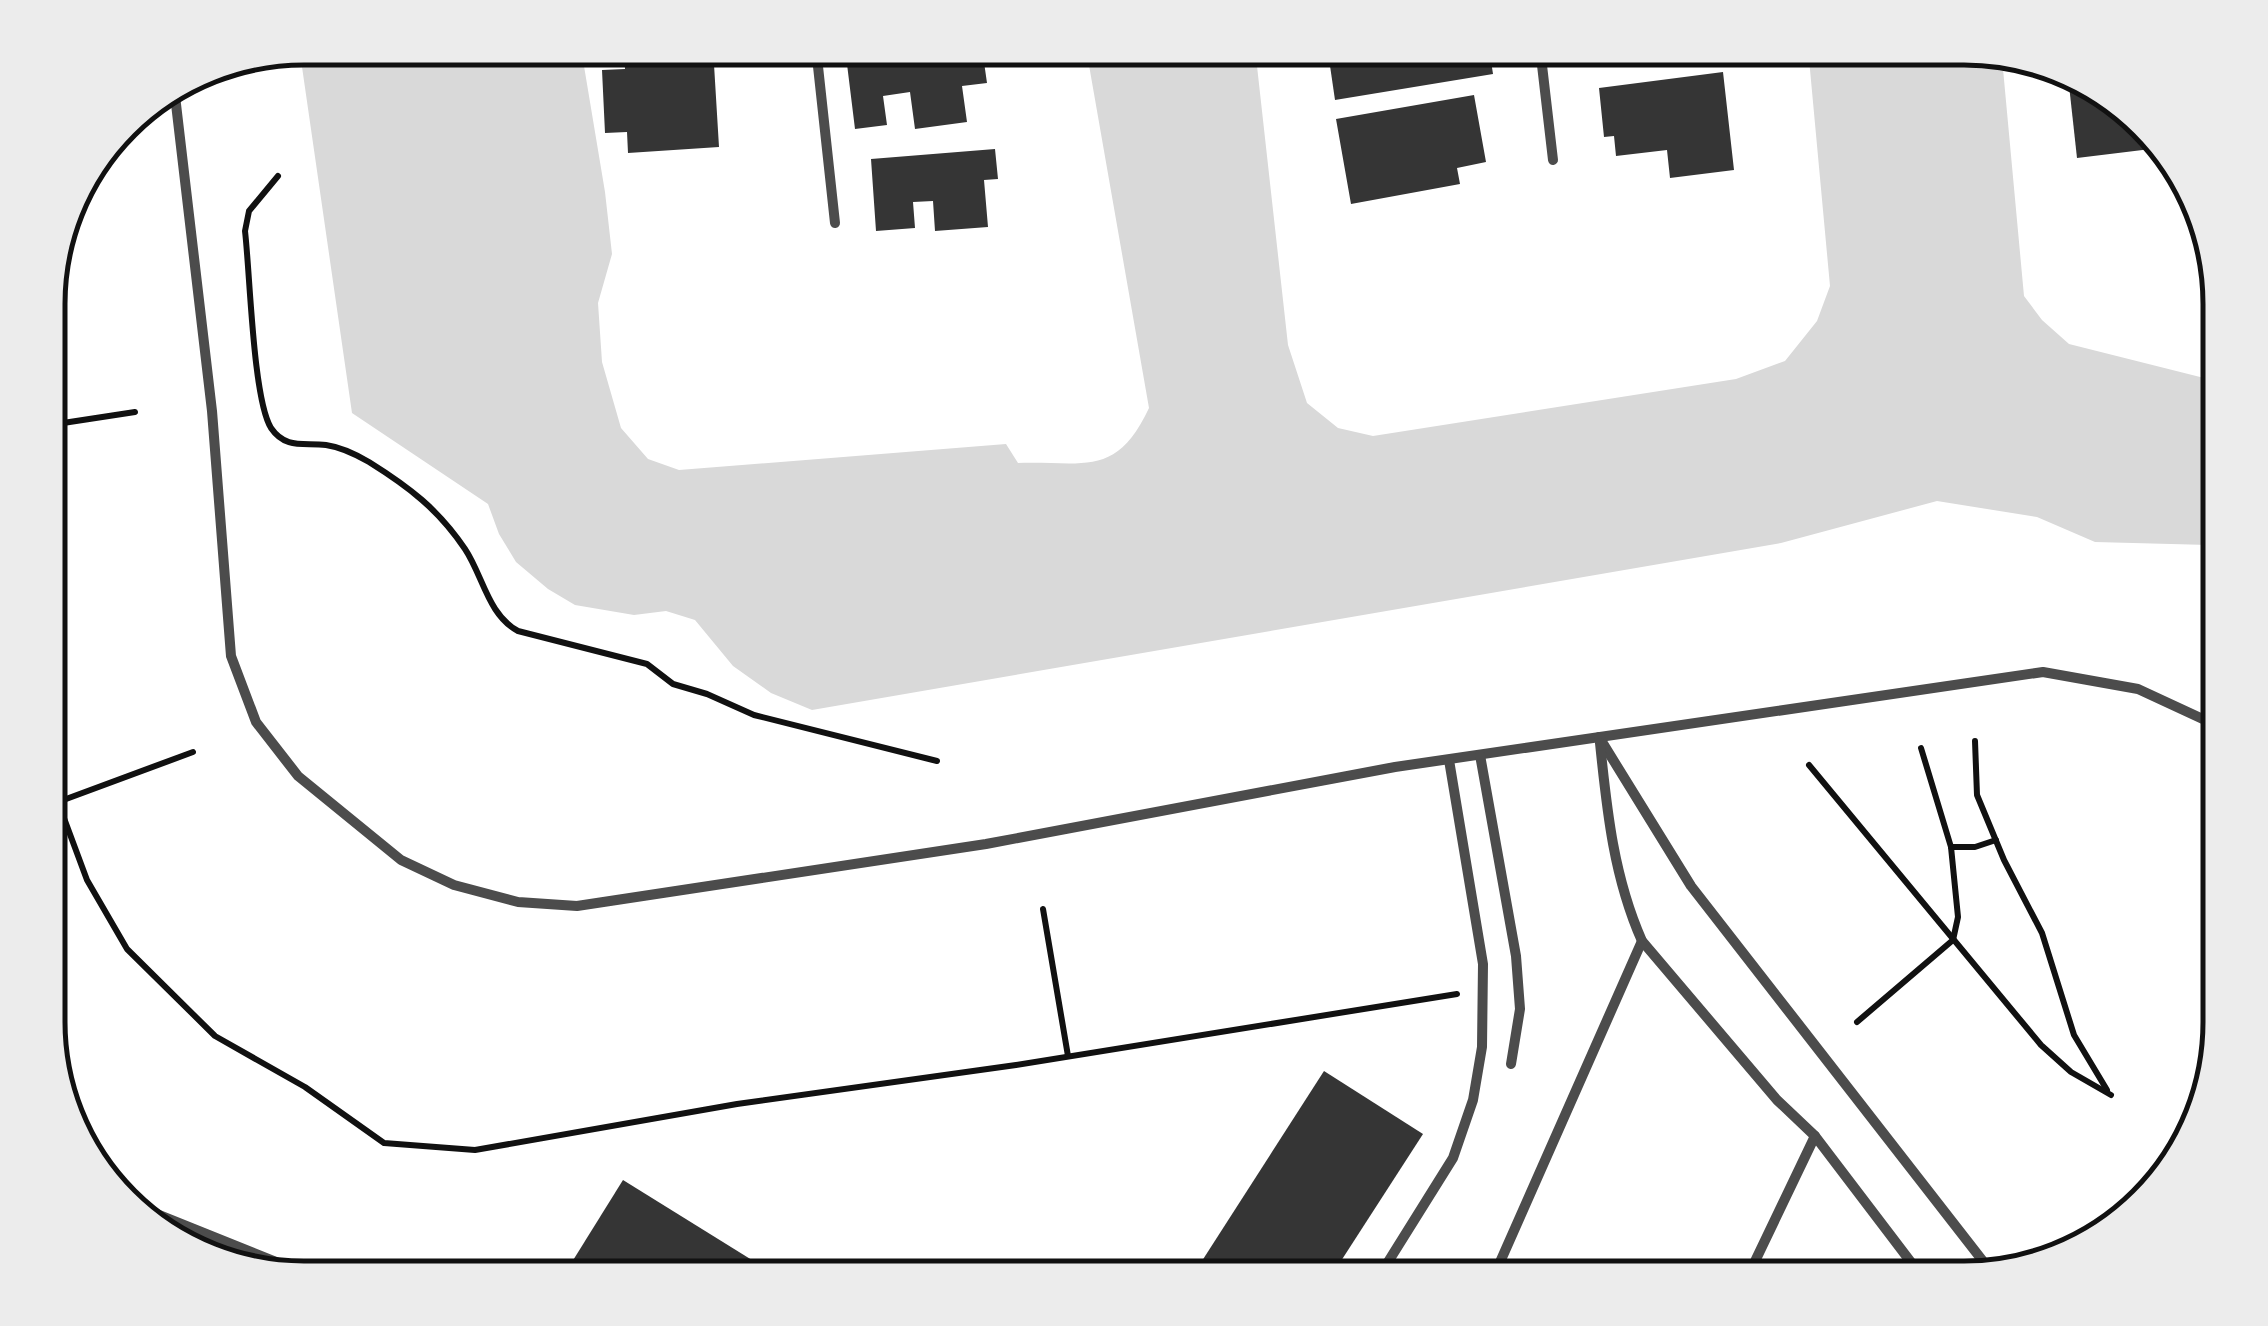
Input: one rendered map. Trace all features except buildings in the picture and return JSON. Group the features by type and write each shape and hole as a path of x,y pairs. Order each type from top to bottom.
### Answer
{"street":[{"path":"818,65 835,224"},
{"path":"1542,65 1553,160"},
{"path":"176,103 210,395 231,656 256,722 298,776 402,860 454,884 518,902 577,906 986,844 1395,767 2043,672 2138,689 2202,718"},
{"path":"1599,737 1614,852 1642,941 1777,1100 1815,1136 1909,1260"},
{"path":"1599,737 1691,886 1983,1260"},
{"path":"1480,755 1516,956 1520,1008 1512,1064"},
{"path":"1389,1260 1453,1158 1473,1100 1482,1047 1483,964 1449,760"},
{"path":"1502,1260 1642,941"},
{"path":"1756,1260 1815,1136"},
{"path":"168,1218 266,1258"}],"path":[{"path":"278,176 249,211 245,231 260,397 270,427 283,441 296,446 328,446 361,457 413,489 466,550 503,623 518,631 647,664 673,684 754,715 938,761"},
{"path":"65,423 135,412"},
{"path":"1809,765 2041,1045 2070,1072 2111,1095 2074,1035 2042,933 1977,795 1975,740"},
{"path":"1857,1022 1953,940 1958,917 1951,847 1921,748"},
{"path":"65,799 193,752"},
{"path":"65,821 87,880 127,949 215,1036 305,1087 384,1143 476,1150 737,1104 1463,993"},
{"path":"1951,847 1975,847 1996,840"},
{"path":"1044,909 1068,1056"}],"shaded area":[{"path":"302,65 584,65 612,254 598,303 602,362 621,428 648,459 679,470 1006,444 1018,463 1080,463 1111,456 1124,446 1149,408 1089,65 1257,65 1288,345 1307,403 1338,428 1373,436 1736,379 1785,361 1817,321 1830,286 1810,65 1995,67 2003,69 2024,296 2042,320 2069,344 2202,377 2202,545 2095,542 2037,517 1937,501 1781,543 812,710 771,693 733,666 695,620 666,611 634,615 575,605 548,589 516,562 499,534 488,504 352,413"}]}
